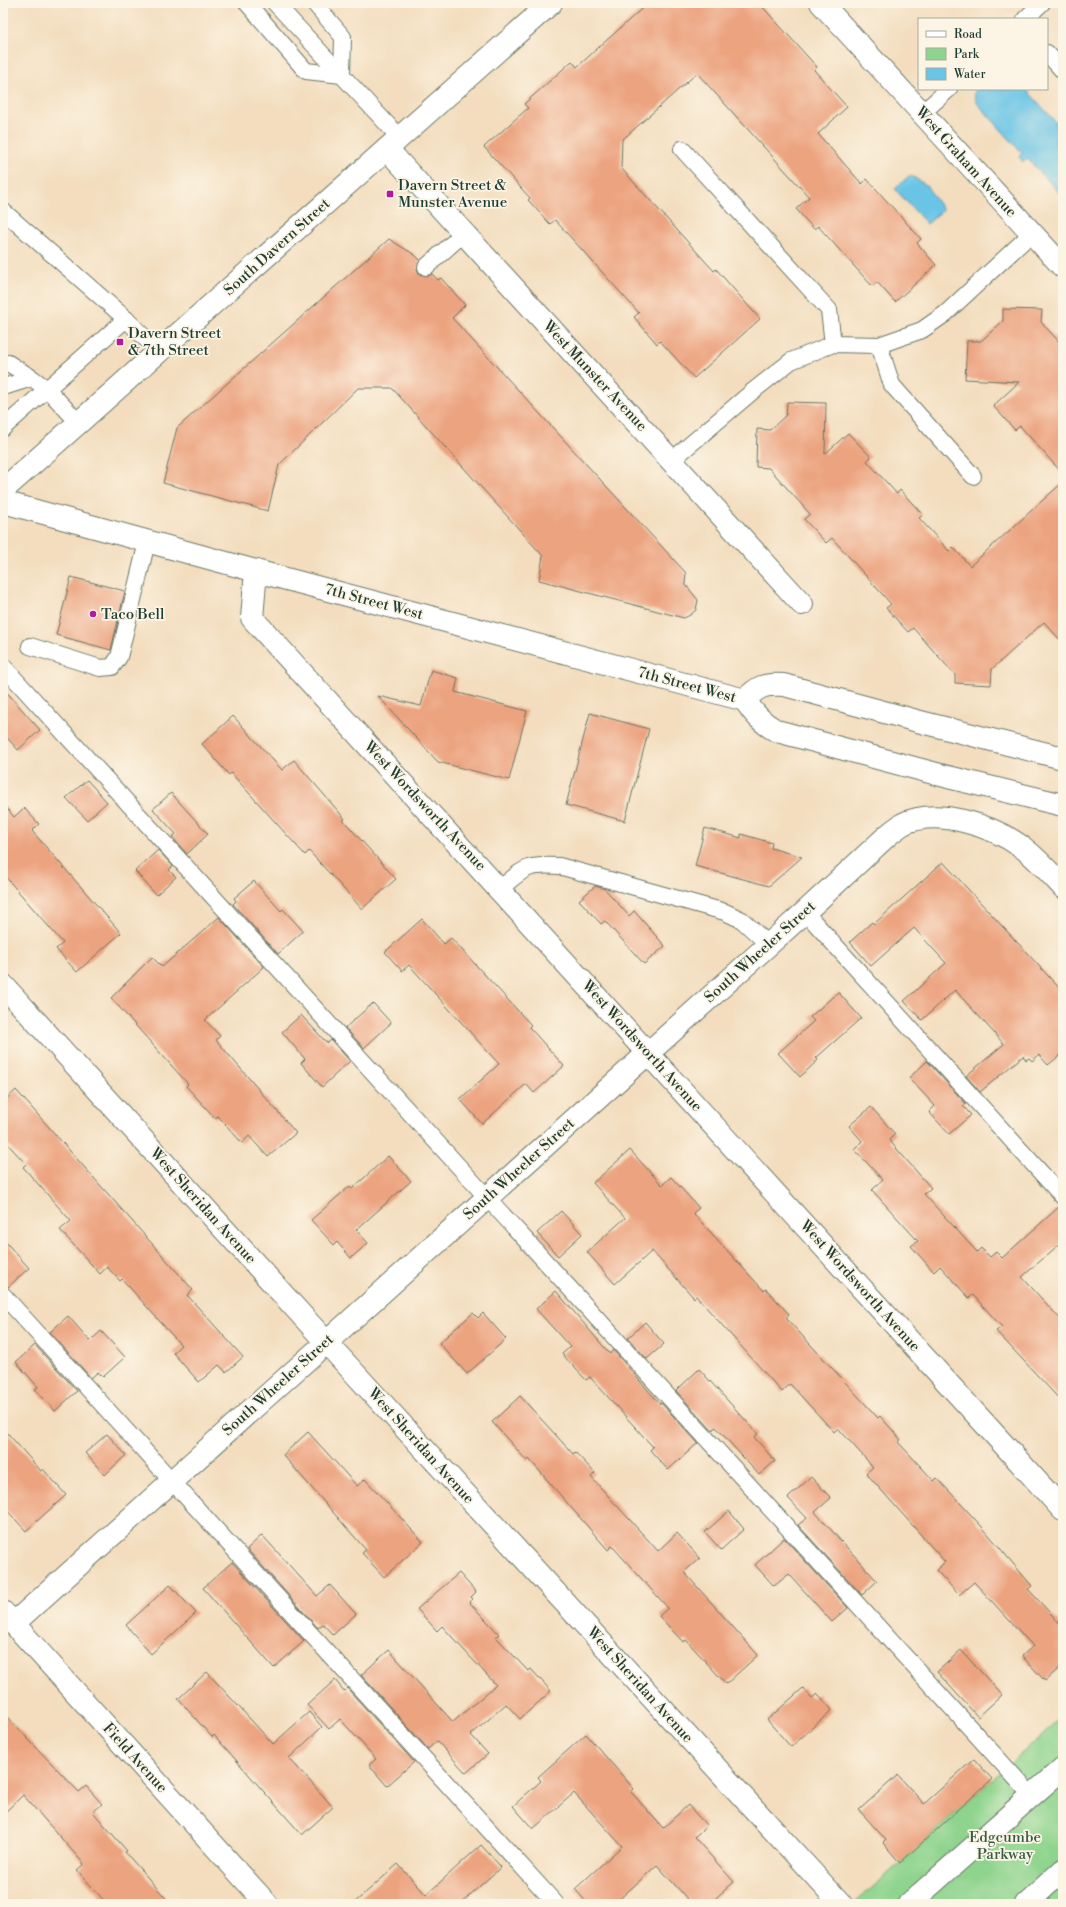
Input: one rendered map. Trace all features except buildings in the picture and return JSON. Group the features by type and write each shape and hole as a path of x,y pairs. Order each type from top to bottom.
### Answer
{"main road":[{"name":"South Davern Street","path":"3,490 551,3"},
{"name":"West Graham Avenue","path":"821,3 1032,233 1061,261"},
{"name":"West Munster Avenue","path":"394,144 464,233 802,604"},
{"name":"7th Street West","path":"3,502 147,542 745,700"},
{"name":"West Wordsworth Avenue","path":"256,571 252,618 501,888 648,1053 1063,1510"},
{"path":"1063,758 784,685 768,684 754,690 745,700 755,715 764,724 777,731 941,775 1063,805"},
{"name":"South Wheeler Street","path":"8,1618 171,1481 488,1198 805,912 888,835 903,824 917,819 938,818 958,820 1001,834 1022,847 1056,880"},
{"name":"West Sheridan Avenue","path":"3,985 326,1342 841,1904"},
{"name":"Field Avenue","path":"8,1618 267,1904"},
{"path":"909,1904 1063,1768"},
{"path":"1026,1904 1063,1870"}],"lane":[{"path":"247,3 306,71 342,75"},
{"path":"276,3 342,75 394,144"},
{"path":"314,3 343,37 342,75"},
{"path":"1026,18 1042,3"},
{"path":"1048,54 1063,71"},
{"path":"922,113 948,90"},
{"path":"682,149 829,310 833,344"},
{"path":"3,211 126,319 159,352"},
{"path":"426,267 464,233"},
{"path":"672,460 791,361 833,344 879,345 922,330 945,314 1032,233"},
{"path":"3,428 126,319"},
{"path":"879,345 892,385 973,476"},
{"path":"3,364 8,363 47,389 79,423"},
{"path":"7,386 32,378"},
{"path":"30,646 100,668 112,667 119,657 147,542"},
{"path":"3,666 1032,1796"},
{"path":"501,888 525,868 540,865 560,866 725,912 742,920 768,944"},
{"path":"805,912 1063,1197"},
{"path":"3,1295 556,1904"}],"green space":[{"name":"Edgcumbe Parkway","path":"1063,1716 1063,1904 854,1904 882,1879"}],"water":[{"path":"976,90 1027,90 1063,130 1063,197 1027,158 1023,162 1019,157 1022,153 977,103 974,94"},
{"path":"910,175 926,185 943,210 927,224 895,189"}],"place":[{"name":"Davern Street & Munster Avenue","path":"390,194"},
{"name":"Davern Street & 7th Street","path":"120,342"},
{"name":"Taco Bell","path":"93,614"}]}
